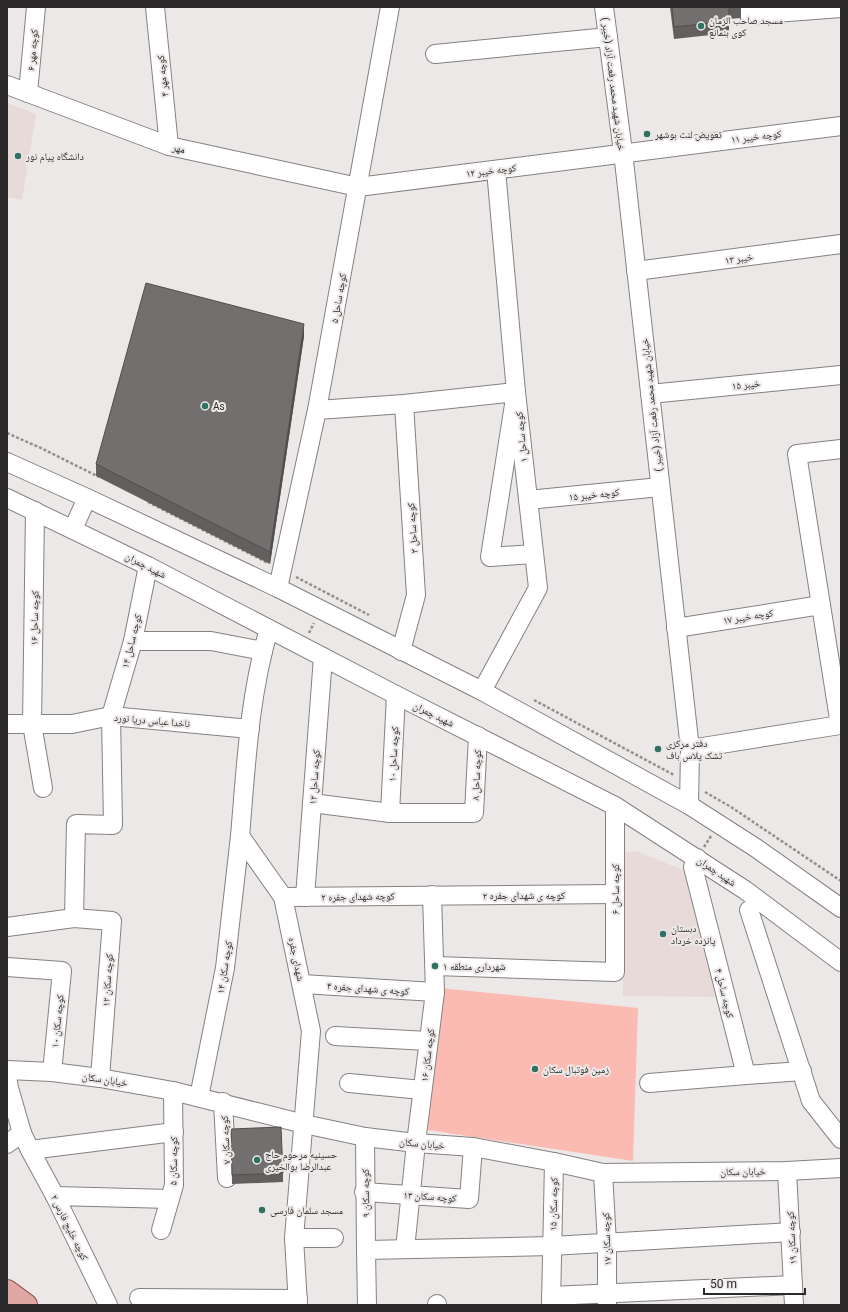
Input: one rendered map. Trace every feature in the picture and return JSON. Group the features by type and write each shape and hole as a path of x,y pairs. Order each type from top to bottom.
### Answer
{"main road":[{"path":"7,1291 26,1305"}],"street":[{"name":"کوچه مهر ۶","path":"28,93 36,7"},
{"name":"کوچه مهر ۴","path":"155,7 169,146"},
{"name":"کوچه ساحل ۵","path":"278,588 317,410 390,7"},
{"name":"( خیبر) خیابان شهید محمد رفعت آزاد","path":"604,7 623,152 690,749 689,804"},
{"path":"748,7 749,15 841,8"},
{"path":"436,54 608,37"},
{"name":"مهر","path":"7,85 169,146 358,187"},
{"name":"کوچه خیبر ۱۱","path":"623,152 841,126"},
{"name":"کوچه خیبر ۱۲","path":"358,187 496,170 623,152"},
{"name":"کوچه ساحل ۱","path":"482,691 538,588 516,392 496,170"},
{"name":"خیبر ۱۳","path":"636,271 841,244"},
{"name":"خیبر ۱۵","path":"650,394 841,375"},
{"path":"317,410 404,404 516,392 490,557 534,554"},
{"name":"کوچه ساحل ۳","path":"401,650 416,595 404,404"},
{"path":"690,749 840,725 797,454 841,449"},
{"path":"7,462 278,588 325,602 401,650 482,691 689,804 756,848 841,908"},
{"name":"کوچه خیبر ۱۵","path":"528,500 660,487"},
{"name":"شهید چمران","path":"7,498 148,566 396,696 615,806 745,890 841,962"},
{"path":"73,529 87,498"},
{"name":"کوچه ساحل ۱۶","path":"35,511 32,724 43,788"},
{"name":"کوچه ساحل ۱۴","path":"74,918 76,824 113,825 111,716 133,641 148,566"},
{"name":"کوچه خیبر ۱۷","path":"676,628 821,604"},
{"path":"240,836 250,729 263,650 269,629"},
{"path":"133,641 211,641 263,650"},
{"name":"کوچه ساحل ۱۲","path":"305,898 323,657"},
{"name":"کوچه ساحل ۱۰","path":"390,813 396,696"},
{"name":"ناخدا عباس دریا نورد","path":"7,724 72,724 111,716 250,729"},
{"name":"کوچه ساحل ۸","path":"390,813 474,813 478,736"},
{"path":"312,803 390,813"},
{"name":"کوچه ساحل ۶","path":"435,966 615,972 615,806"},
{"name":"شهدای جفره","path":"240,836 283,897 311,1031 294,1238 298,1302"},
{"name":"کوچه سکان ۱۴","path":"199,1097 225,968 240,836"},
{"name":"کوچه ساحل ۴","path":"697,858 693,867 746,1075"},
{"name":"کوچه ی شهدای جفره ۲","path":"432,895 615,894"},
{"name":"کوچه شهدای جفره ۲","path":"283,897 305,898 432,895"},
{"name":"کوچه سکان ۱۶","path":"405,1249 434,992 435,966 432,895"},
{"path":"749,910 802,1071 810,1102 841,1139"},
{"path":"7,927 74,918"},
{"name":"کوچه سکان ۱۲","path":"74,918 112,921 100,1078"},
{"name":"کوچه سکان ۱۰","path":"7,967 62,971 52,1072"},
{"name":"کوچه ی شهدای جفره ۴","path":"302,984 434,992"},
{"path":"335,1036 428,1041"},
{"name":"خیابان سکان","path":"7,1070 52,1072 100,1078 173,1091 223,1102 304,1124 364,1136 416,1143 473,1147 603,1173 787,1171 841,1168"},
{"path":"649,1083 802,1071"},
{"path":"349,1083 422,1090"},
{"name":"کوچه خلیج فارس ۲","path":"8,1084 22,1133 56,1196 108,1305"},
{"name":"کوچه سکان ۵","path":"161,1230 174,1185 173,1091"},
{"name":"کوچه سکان ۷","path":"223,1102 227,1178"},
{"path":"30,1150 174,1132"},
{"path":"7,1144 22,1133"},
{"name":"کوچه سکان ۹","path":"364,1136 367,1305"},
{"name":"کوچه سکان ۱۳","path":"364,1192 469,1199 473,1147"},
{"name":"کوچه سکان ۱۵","path":"551,1300 554,1162"},
{"name":"کوچه سکان ۱۹","path":"787,1171 794,1305"},
{"name":"کوچه سکان ۱۷","path":"603,1173 607,1243 607,1299"},
{"path":"56,1196 170,1199"},
{"path":"366,1250 552,1246 791,1232"},
{"path":"294,1238 334,1238"},
{"path":"551,1300 607,1299 793,1285"},
{"path":"139,1298 298,1302"}],"path":[{"path":"303,646 325,602"}],"shaded area":[{"name":"دانشگاه پیام نور","path":"7,103 36,114 22,200 7,197"},
{"name":"دبستان پانزده خرداد","path":"636,851 688,872 718,997 623,996 623,853"},
{"name":"زمین فوتبال سکان","path":"440,988 638,1008 633,1161 428,1130"}],"building":[{"path":"672,7 729,7 729,21 674,27"},
{"name":"As","path":"146,283 304,324 270,552 96,464"},
{"name":"حسینیه مرحوم حاج عبدالرضا بوالخیری","path":"281,1127 283,1173 232,1175 231,1129"}],"place":[{"name":"مسجد صاحب الزمان کوی بنمانع","path":"701,26"},
{"name":"تعویض لنت بوشهر","path":"647,134"},
{"name":"دانشگاه پیام نور","path":"18,156"},
{"name":"As","path":"205,406"},
{"name":"دفتر مرکزی تشک پلاس باف","path":"658,749"},
{"name":"دبستان پانزده خرداد","path":"663,934"},
{"name":"شهرداری منطقه ١","path":"435,966"},
{"name":"زمین فوتبال سکان","path":"535,1069"},
{"name":"حسینیه مرحوم حاج عبدالرضا بوالخیری","path":"257,1160"},
{"name":"مسجد سلمان فارسی","path":"262,1210"}]}
